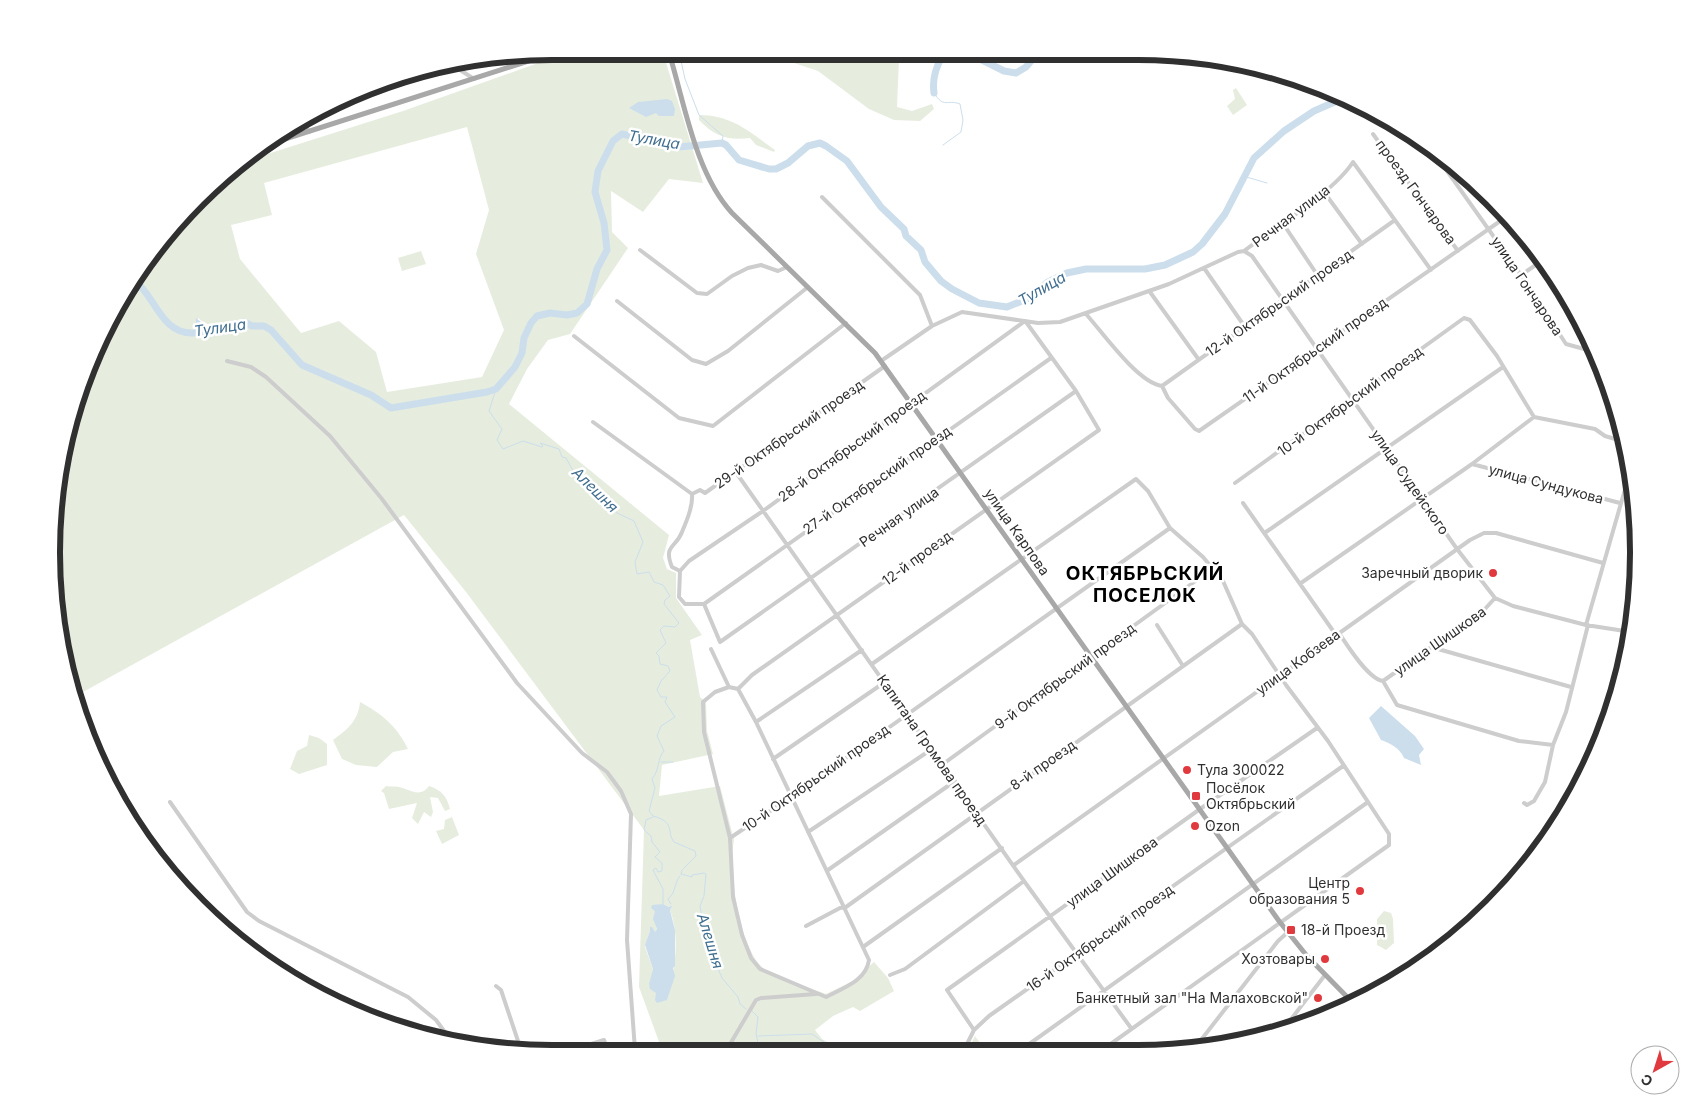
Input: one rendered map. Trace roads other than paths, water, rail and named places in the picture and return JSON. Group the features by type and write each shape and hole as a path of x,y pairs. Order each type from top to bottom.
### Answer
{"main road":[{"name":"улица Карпова","path":"671,60 701,160 712,188 723,204 846,323 883,363 1288,932 1325,975 1348,998"},
{"path":"285,139 530,61"}],"street":[{"path":"458,69 474,80"},
{"path":"306,126 309,132"},
{"name":"проезд Гончарова","path":"1373,134 1458,251"},
{"name":"Речная улица","path":"1025,322 1060,322 1086,314 1150,292 1244,251 1324,192 1346,173 1354,162 1395,220"},
{"name":"улица Гончарова","path":"1448,171 1521,275 1566,344 1586,350"},
{"path":"1324,192 1362,244"},
{"path":"822,197 920,295 932,326"},
{"path":"1395,220 1431,270"},
{"name":"12-й Октябрьский проезд","path":"1162,386 1246,328 1395,220"},
{"name":"11-й Октябрьский проезд","path":"1162,386 1168,398 1199,431 1501,220"},
{"path":"1282,222 1318,276"},
{"path":"640,250 697,293 707,294 732,276 748,268 761,265 778,271 787,267"},
{"name":"улица Судейского","path":"1244,251 1252,256 1457,549 1495,598"},
{"path":"1521,275 1536,264"},
{"path":"1204,268 1246,328"},
{"path":"617,301 692,360 706,364 728,351 808,287"},
{"path":"1150,292 1199,360"},
{"name":"29-й Октябрьский проезд","path":"692,494 700,490 705,493 932,326 962,312 1025,322"},
{"path":"1086,314 1138,373 1154,385 1162,386"},
{"name":"10-й Октябрьский проезд","path":"1235,484 1351,398 1464,318 1470,320 1502,367"},
{"path":"1025,322 1076,391"},
{"name":"28-й Октябрьский проезд","path":"680,571 689,560 763,511 1025,322"},
{"path":"574,336 679,418 713,426 846,323"},
{"name":"27-й Октябрьский проезд","path":"704,604 1051,358"},
{"path":"227,361 251,367 266,377 330,436 382,499 517,683 582,753 607,772 621,791 631,814 627,940 635,1045"},
{"path":"1266,532 1502,367 1534,417 1595,429 1604,436 1615,438"},
{"name":"Речная улица","path":"704,604 720,642 811,580 1076,391"},
{"name":"12-й проезд","path":"738,689 752,674 1099,430 1076,391"},
{"path":"1301,583 1472,464 1534,417"},
{"path":"593,422 692,494 693,504 684,523 682,533 669,548 668,558 672,567 680,571 679,597 686,604 704,604"},
{"name":"улица Сундукова","path":"1472,464 1620,503"},
{"name":"Капитана Громова проезд","path":"735,471 1130,1028"},
{"path":"872,664 1136,479 1148,491 1170,528 1203,558 1223,581 1231,594 1242,624 1252,634 1317,728 1334,749 1389,834 1389,845 1109,1045"},
{"path":"1524,803 1531,804 1542,789 1551,761 1553,745 1566,712 1603,563 1626,486"},
{"path":"1243,503 1266,532 1337,634 1377,680 1383,681 1392,698 1402,707 1520,740 1553,745"},
{"name":"10-й Октябрьский проезд","path":"730,838 791,797 1170,528"},
{"name":"улица Кобзева","path":"1014,864 1457,549 1478,536 1496,533 1603,563"},
{"name":"9-й Октябрьский проезд","path":"943,764 1212,570"},
{"path":"1495,598 1513,606 1587,625 1624,631"},
{"name":"улица Шишкова","path":"1383,681 1484,610 1495,598"},
{"name":"8-й проезд","path":"806,926 840,908 846,908 1242,624"},
{"path":"1157,625 1183,666"},
{"path":"1434,645 1438,649 1571,687"},
{"path":"711,649 729,687"},
{"path":"756,722 862,650"},
{"path":"773,759 885,682"},
{"path":"729,687 738,689 828,870 869,960 867,971 854,982 826,997 760,969 751,958 742,935 733,897 730,838 704,732 703,702 715,692 729,687"},
{"name":"улица Шишкова","path":"974,1030 947,990 1200,808 1317,728"},
{"path":"808,832 932,749"},
{"name":"16-й Октябрьский проезд","path":"974,1030 989,1016 1344,766"},
{"path":"828,870 955,782"},
{"path":"170,802 247,912 259,921 358,974 389,986 408,997 436,1020 448,1034"},
{"path":"1028,1045 1368,802"},
{"path":"863,947 1002,848"},
{"path":"890,975 905,969 1024,881"},
{"path":"1200,1041 1278,941 1288,932"},
{"path":"1290,1021 1325,975"},
{"path":"496,986 501,990 519,1044"},
{"path":"730,1045 756,1000 818,994"},
{"path":"966,1045 974,1030"},
{"path":"588,1045 604,1040 606,1045"}],"water":[{"path":"667,99 672,101 675,109 674,116 659,116 656,113 646,117 629,108 638,102"},
{"path":"196,318 205,325 221,327 223,322 230,325 236,322 238,325 230,334 197,338 196,335 186,333 195,329"},
{"path":"1381,706 1415,736 1424,749 1419,755 1421,765 1404,758 1394,746 1381,740 1369,718"},
{"path":"663,904 669,907 673,905 670,910 675,930 675,966 673,968 675,976 667,1000 657,1003 655,1000 656,993 650,989 649,984 653,969 645,945 650,927 655,932 657,929 653,919 655,911 651,908 652,905"}],"waterway":[{"path":"681,60 685,79 699,115 723,136 722,143"},
{"path":"934,93 935,74 940,60"},
{"path":"982,60 1004,71 1016,73 1026,67 1032,60"},
{"path":"934,93 940,101 960,104 963,120 961,132 943,145"},
{"name":"Тулица","path":"232,327 244,322 252,326 264,326 271,330 302,365 371,395 391,408 496,389 515,367 522,353 524,338 531,323 537,316 550,313 567,315 577,313 587,304 597,269 607,250 604,223 595,192 598,171 613,141 622,134 679,147 722,143 739,160 769,169 776,169 788,163 808,146 820,143 847,161 881,207 904,229 906,236 921,250 925,262 941,281 979,303 1007,307 1027,299 1048,282 1067,273 1086,269 1145,269 1165,265 1193,252 1202,244 1225,214 1254,158 1284,131 1314,111 1336,102"},
{"path":"1243,176 1267,183"},
{"name":"Тулица","path":"139,285 166,321 174,328 183,332 194,333"},
{"name":"Алешня","path":"496,389 489,411 502,429 497,440 503,449 523,441 542,447 540,443 559,449 562,457 566,458 576,476 603,501 611,505 617,513 634,521 643,542 635,562 637,574 649,572 654,582 663,585 670,596 665,600 664,604 679,623 675,627 664,626 660,630 666,643 656,653 659,656 660,664 668,666 670,671 661,681 657,690 661,697 667,697 665,702 675,717 661,726 657,736 664,751 660,757 655,776 652,779 655,788 649,811 653,816 660,818 668,824 674,842 695,851 696,856 682,870 681,874 692,877 692,875 706,874 704,896 700,906 703,923 707,929 708,939 715,948 716,964 722,978 738,997 740,1004 746,1009"},
{"path":"661,762 673,762"},
{"path":"653,817 646,820 644,830 651,836 652,842 660,852 655,857 662,863 662,871 658,872 656,868 653,870 663,889 663,904"},
{"path":"671,904 668,899 680,876"},
{"name":"Алешня","path":"752,1011 758,1017 756,1034 759,1045"},
{"path":"758,1036 812,1034 828,1045"}],"place":[{"name":"Заречный дворик","path":"1493,573"},
{"name":"Тула 300022","path":"1187,770"},
{"name":"Посёлок Октябрьский","path":"1196,796"},
{"name":"Ozon","path":"1195,826"},
{"name":"Центр образования 5","path":"1360,891"},
{"name":"18-й Проезд","path":"1291,930"},
{"name":"Хозтовары","path":"1325,959"},
{"name":"Банкетный зал \"На Малаховской\"","path":"1318,998"}],"district":[{"name":"ОКТЯБРЬСКИЙ ПОСЕЛОК","path":"1145,584"}]}
